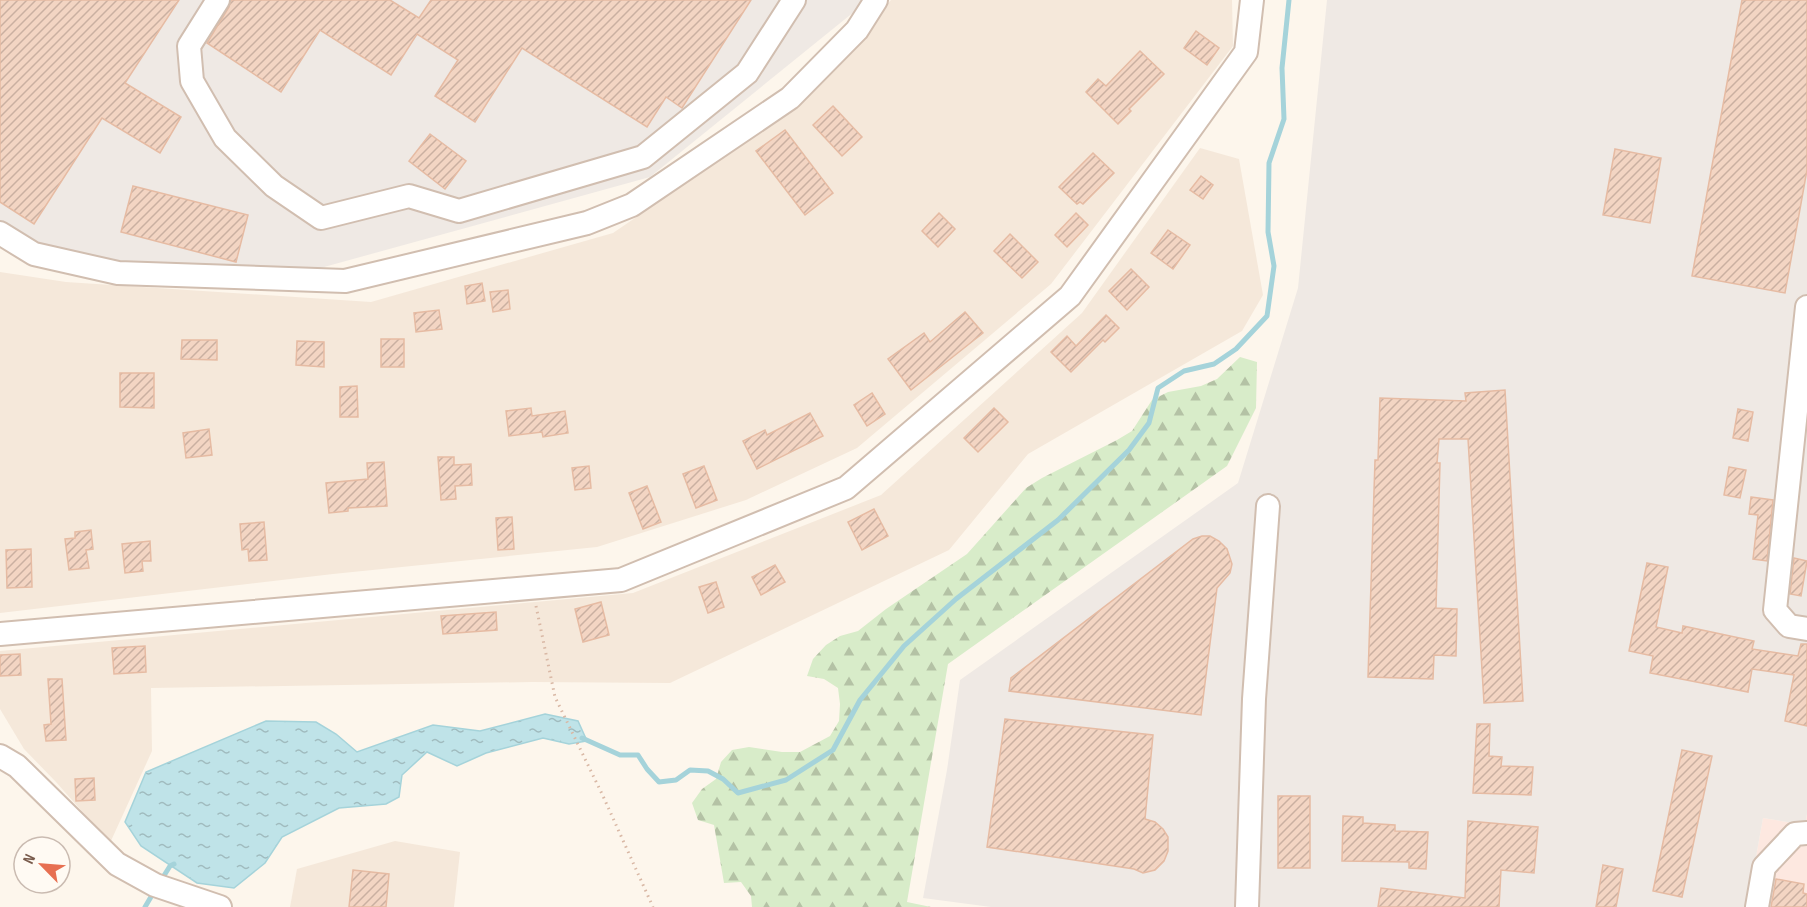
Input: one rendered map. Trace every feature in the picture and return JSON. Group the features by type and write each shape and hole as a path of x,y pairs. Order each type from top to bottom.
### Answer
{"street":[{"path":"218,0 189,46 192,81 225,138 274,186 321,218 409,196 459,211 643,157 747,73 794,0"},
{"path":"0,233 33,254 118,273 345,282 587,223 632,205 790,98 857,30 876,0"},
{"path":"0,634 621,580 846,488 1070,296 1246,52 1252,0"},
{"path":"1807,307 1775,610 1789,626 1807,629"},
{"path":"1247,907 1254,699 1268,506"},
{"path":"0,756 17,766 117,864 155,885 220,907"},
{"path":"1757,907 1764,867 1795,834 1807,833"}],"path":[{"path":"533,588 555,697 653,907"}],"shaded area":[{"path":"0,0 865,0 860,7 650,177 306,272 188,276 33,244 0,222"},
{"path":"891,0 1232,0 1233,46 1051,284 857,448 746,500 597,547 333,574 0,613 0,272 66,282 371,302 613,233 799,106"},
{"path":"1327,0 1807,0 1807,814 1805,825 1763,818 1747,907 991,907 923,898 947,770 960,680 1238,483 1298,288"},
{"path":"1200,148 1239,159 1263,295 1242,331 1028,454 949,550 670,683 532,682 151,688 152,751 110,843 24,749 0,709 0,651 633,593 881,495 1082,313"},
{"path":"1807,814 1807,907 1747,907 1763,818 1805,825"},
{"path":"395,841 460,852 454,907 290,907 297,869"}],"green space":[{"path":"1240,357 1257,362 1256,408 1227,466 948,664 907,902 931,907 752,907 751,896 741,882 724,883 714,825 698,820 692,803 702,789 716,779 721,762 732,750 749,747 800,752 830,736 839,721 838,688 824,679 807,676 813,659 826,645 840,636 858,631 886,609 967,554 1026,488 1132,431 1152,400 1168,392 1201,386 1217,379"}],"water":[{"path":"545,714 578,721 587,741 569,744 543,738 486,753 457,766 427,752 402,775 399,797 386,804 339,808 282,837 265,863 234,888 197,883 141,846 125,822 146,772 266,721 316,722 336,734 357,752 433,725 480,731"}],"building":[{"path":"0,0 179,0 125,83 181,117 160,153 102,118 34,224 0,202"},
{"path":"231,0 390,0 419,18 431,0 751,0 682,108 666,97 647,127 522,48 475,122 435,96 458,60 417,34 391,75 320,30 281,92 207,43"},
{"path":"1742,0 1807,0 1807,170 1785,293 1692,276"},
{"path":"1196,31 1219,48 1207,65 1184,48"},
{"path":"1140,51 1164,74 1129,109 1131,111 1118,124 1086,92 1098,79 1106,86"},
{"path":"833,106 862,137 842,156 813,125"},
{"path":"785,130 833,193 805,215 756,151"},
{"path":"430,134 466,161 445,189 409,161"},
{"path":"1615,149 1661,158 1650,223 1603,215"},
{"path":"1093,153 1114,173 1083,204 1080,202 1077,204 1059,187"},
{"path":"1201,176 1213,185 1203,199 1190,190"},
{"path":"133,186 248,215 236,262 121,232"},
{"path":"939,213 955,229 938,247 922,231"},
{"path":"1076,213 1088,225 1067,247 1055,235"},
{"path":"1168,230 1190,245 1173,269 1151,253"},
{"path":"1010,234 1038,262 1022,278 994,251"},
{"path":"1131,269 1149,287 1127,310 1109,291"},
{"path":"482,283 485,301 467,304 465,286"},
{"path":"508,290 510,309 493,312 490,292"},
{"path":"439,310 442,329 416,332 414,313"},
{"path":"965,312 983,333 911,390 888,359 924,333 930,342"},
{"path":"1106,315 1119,328 1105,342 1103,340 1071,372 1051,352 1067,336 1076,346"},
{"path":"381,339 404,339 404,367 381,367"},
{"path":"182,340 217,340 217,360 181,359"},
{"path":"297,341 324,342 324,367 296,365"},
{"path":"120,373 154,373 154,408 120,407"},
{"path":"357,386 358,417 340,417 340,387"},
{"path":"1505,390 1523,701 1484,703 1468,439 1439,439 1437,463 1440,463 1436,608 1457,609 1456,656 1434,655 1433,679 1368,677 1375,460 1378,460 1380,398 1466,401 1465,393"},
{"path":"872,393 885,414 867,426 854,405"},
{"path":"531,408 532,416 565,411 568,433 543,437 542,432 509,436 506,411"},
{"path":"994,408 1008,422 978,452 964,438"},
{"path":"1738,409 1753,412 1748,441 1733,438"},
{"path":"810,413 823,436 757,469 743,441 765,430 767,435"},
{"path":"209,429 212,455 186,458 183,433"},
{"path":"438,457 454,457 454,465 471,464 472,485 455,486 456,499 441,500"},
{"path":"384,462 387,506 348,508 348,511 329,513 326,483 368,479 367,463"},
{"path":"589,466 591,488 575,490 572,468"},
{"path":"704,466 717,500 696,508 683,474"},
{"path":"1729,467 1746,470 1740,498 1724,495"},
{"path":"647,486 661,522 643,529 629,493"},
{"path":"1751,497 1773,500 1767,561 1753,559 1758,515 1749,514"},
{"path":"874,509 888,536 862,550 848,522"},
{"path":"512,517 514,549 498,550 496,518"},
{"path":"264,522 267,560 249,561 248,549 242,550 240,524"},
{"path":"91,530 93,549 86,550 89,568 69,570 65,539 75,538 75,532"},
{"path":"1210,536 1219,541 1227,549 1232,564 1230,573 1217,588 1201,715 1009,691 1011,678 1193,539"},
{"path":"150,541 151,561 142,561 143,571 125,573 122,544"},
{"path":"31,549 32,587 7,588 6,550"},
{"path":"1794,558 1807,561 1801,596 1790,594"},
{"path":"1647,563 1668,567 1656,627 1682,633 1683,626 1754,641 1752,649 1798,656 1801,644 1807,644 1807,726 1785,721 1794,675 1752,669 1748,692 1650,673 1653,656 1629,651"},
{"path":"775,565 785,582 761,595 752,577"},
{"path":"716,582 724,607 708,613 699,587"},
{"path":"601,602 609,635 583,642 575,609"},
{"path":"496,612 497,630 443,634 441,616"},
{"path":"145,646 146,672 114,674 112,648"},
{"path":"20,654 21,675 0,676 0,655"},
{"path":"48,679 62,679 66,740 46,741 44,725 51,724"},
{"path":"1005,719 1153,735 1145,819 1155,822 1168,837 1168,851 1164,861 1155,870 1143,873 1134,869 987,847"},
{"path":"1477,724 1490,724 1489,756 1502,757 1501,766 1533,767 1531,795 1473,793"},
{"path":"1682,750 1712,756 1682,897 1653,891"},
{"path":"94,778 95,800 76,801 75,779"},
{"path":"1278,796 1310,796 1310,868 1278,868"},
{"path":"1343,816 1363,817 1363,823 1395,825 1395,831 1428,832 1426,869 1409,868 1409,862 1342,861"},
{"path":"1468,821 1538,827 1534,873 1501,870 1499,907 1378,907 1381,888 1465,898"},
{"path":"1603,865 1623,869 1616,907 1596,907"},
{"path":"353,870 389,874 386,907 349,907"},
{"path":"1776,879 1804,884 1803,893 1807,894 1807,907 1771,907"}],"waterway":[{"path":"582,738 620,755 638,755 659,782 676,780 690,770 708,771 723,779 738,793 786,780 833,750 860,700 904,646 956,599 1058,520 1129,450 1149,423 1158,388 1184,371 1214,364 1236,349 1267,316 1274,266 1268,232 1269,163 1284,119 1282,68 1289,0"},
{"path":"160,882 170,866 174,864"},
{"path":"145,907 155,890"}]}
